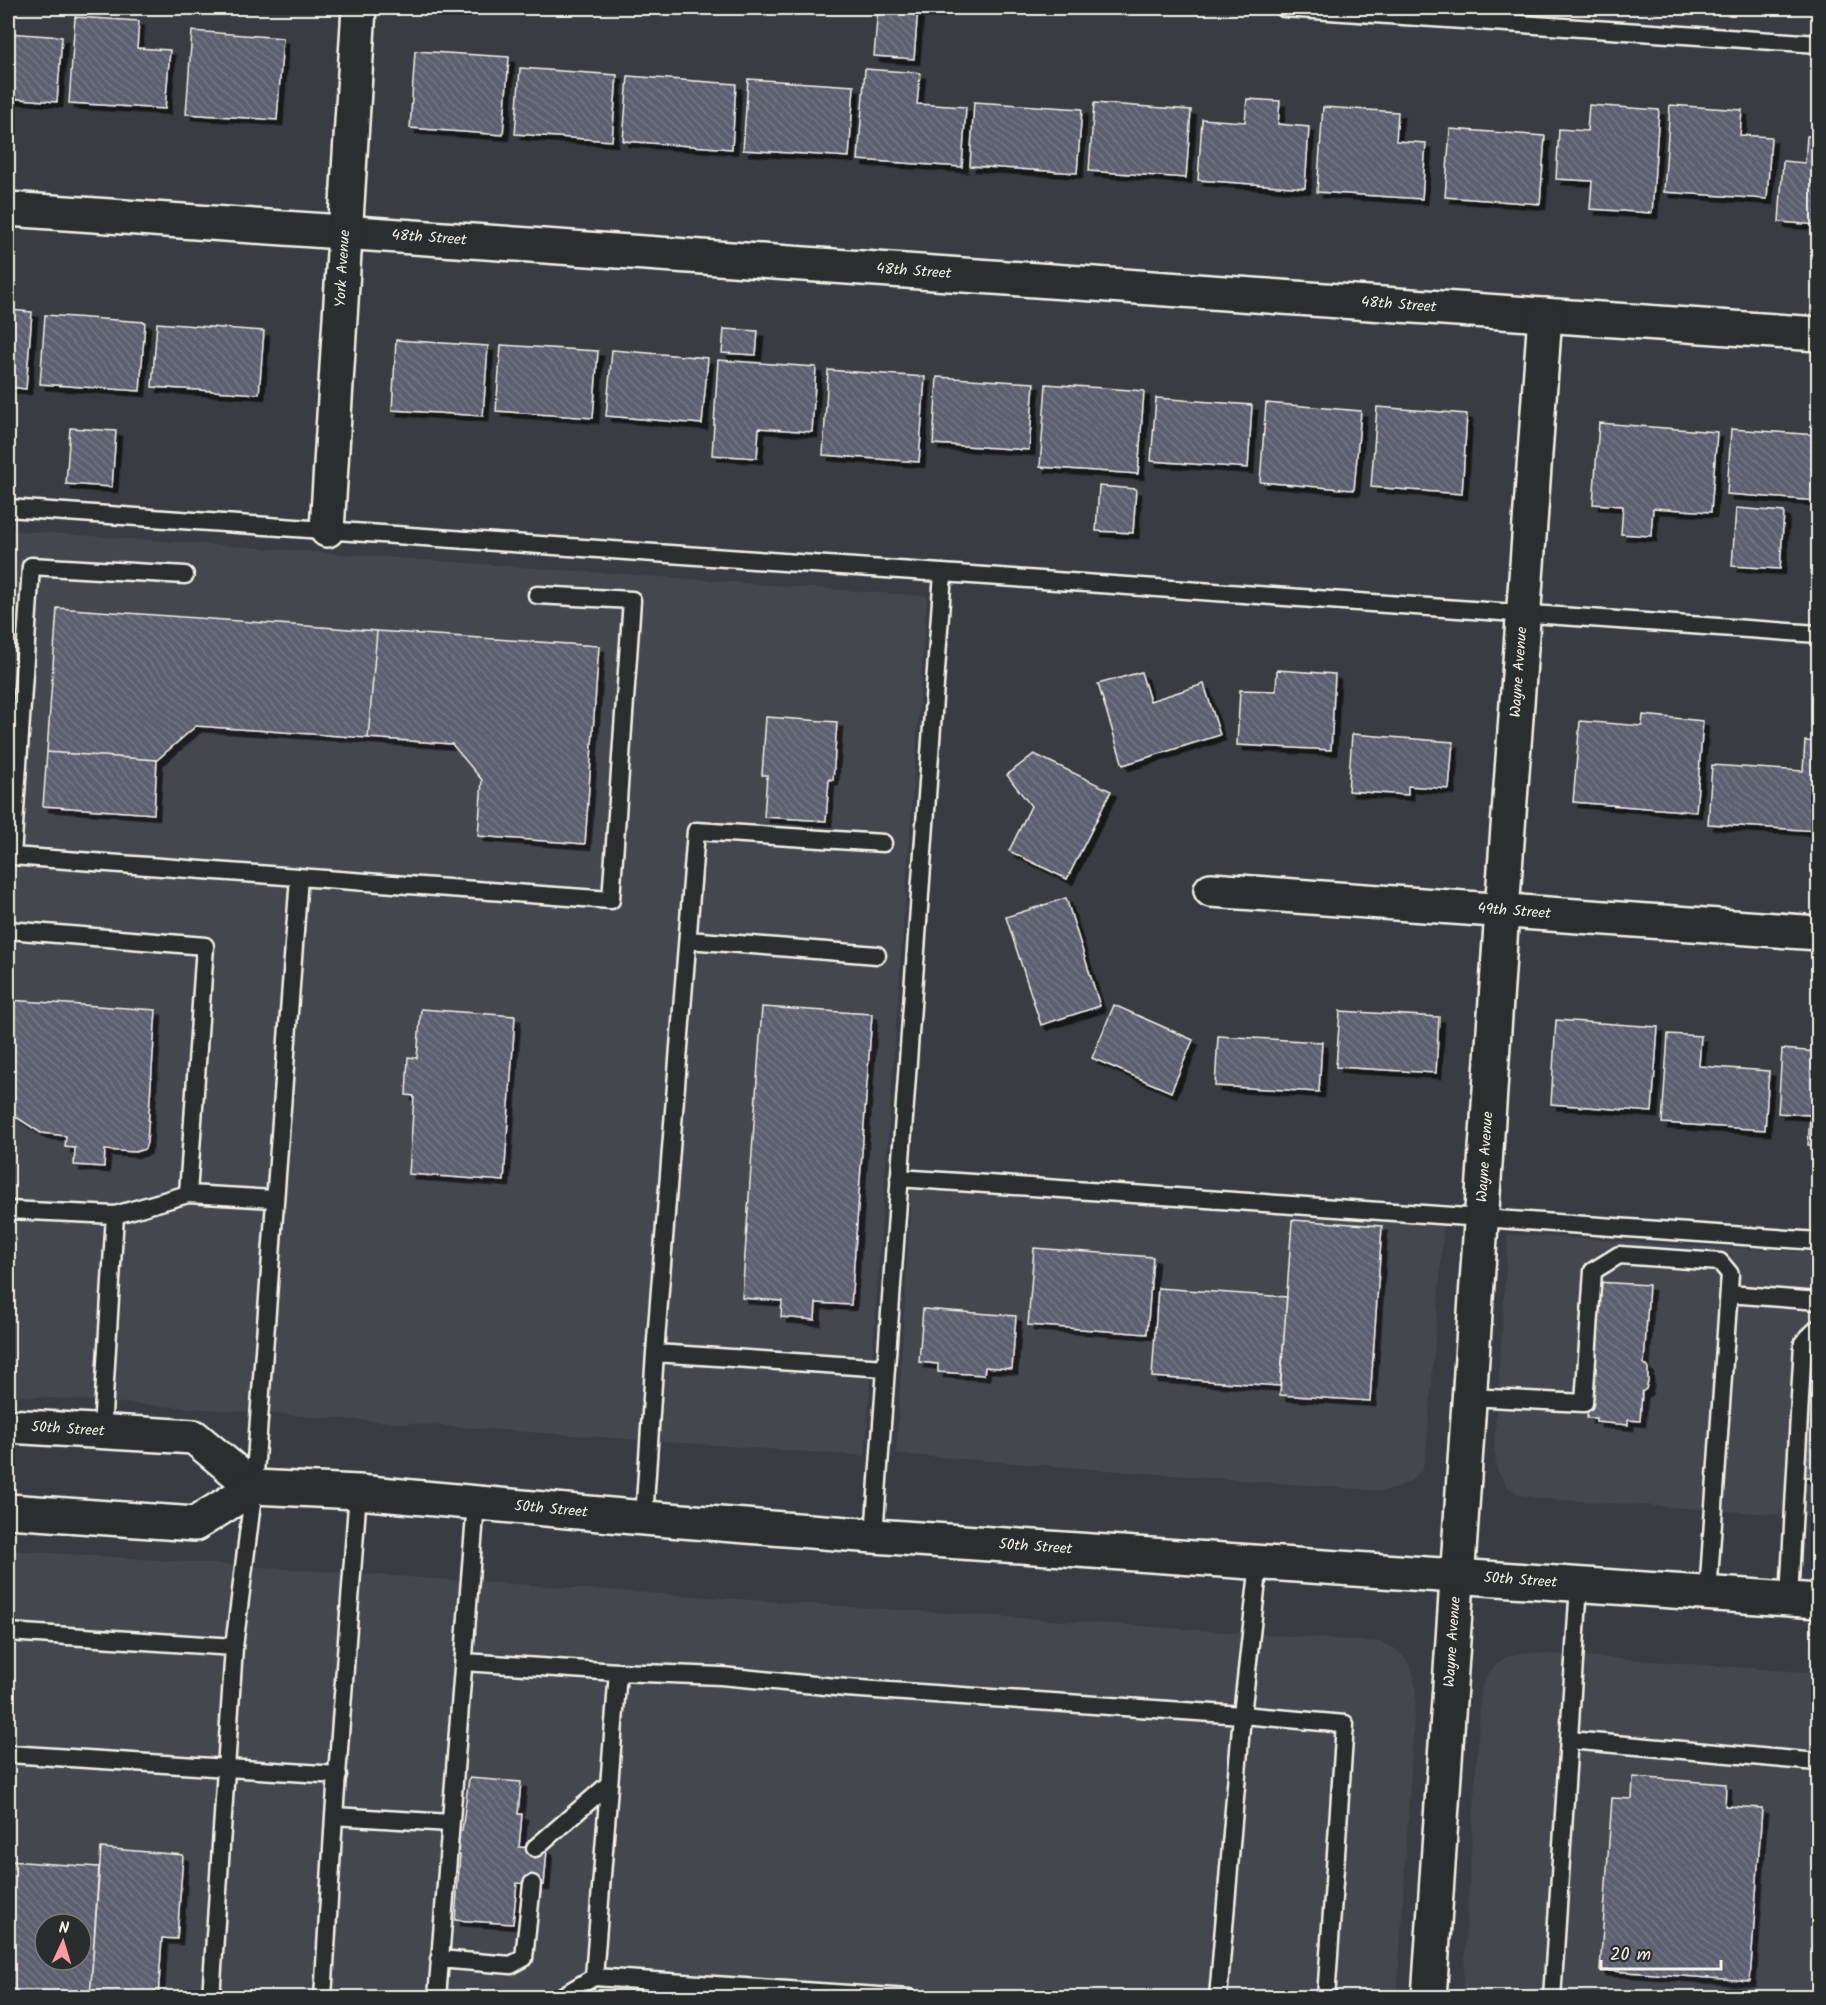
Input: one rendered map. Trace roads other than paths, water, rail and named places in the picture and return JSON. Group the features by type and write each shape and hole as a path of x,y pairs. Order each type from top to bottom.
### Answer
{"street":[{"name":"York Avenue","path":"327,530 359,8"},
{"name":"48th Street","path":"8,209 1818,334"},
{"name":"Wayne Avenue","path":"1429,1998 1502,910 1545,315"},
{"name":"49th Street","path":"1211,890 1818,933"},
{"name":"50th Street","path":"8,1425 194,1437 254,1487 358,1492 874,1536 1804,1599"},
{"path":"8,1511 195,1524 254,1487"}],"lane":[{"path":"1284,8 1818,44"},
{"path":"8,508 1818,634"},
{"path":"185,575 31,566 12,856 611,900 632,600 537,595"},
{"path":"874,1536 943,573"},
{"path":"644,1518 696,831 883,843"},
{"path":"211,1998 234,1647 254,1487 299,877"},
{"path":"8,930 205,946 188,1194"},
{"path":"688,940 877,955"},
{"path":"899,1178 1818,1240"},
{"path":"8,1210 115,1215 188,1194 274,1199"},
{"path":"102,1430 115,1215"},
{"path":"1469,1397 1584,1403 1593,1271 1619,1255 1720,1262 1730,1274 1708,1594"},
{"path":"1729,1294 1818,1301"},
{"path":"1804,1599 1803,1343 1818,1328"},
{"path":"655,1353 886,1368"},
{"path":"323,1998 358,1492"},
{"path":"437,1998 476,1503"},
{"path":"1218,1998 1242,1715 1259,1563"},
{"path":"1552,1998 1580,1585"},
{"path":"8,1632 234,1647"},
{"path":"464,1662 721,1676 1345,1724 1326,1998"},
{"path":"594,1977 618,1672"},
{"path":"1569,1740 1818,1762"},
{"path":"8,1754 338,1775"},
{"path":"535,1848 609,1784"},
{"path":"334,1816 450,1823"},
{"path":"439,1959 511,1965 524,1958 532,1884"},
{"path":"559,1998 594,1977 909,1998"}]}
